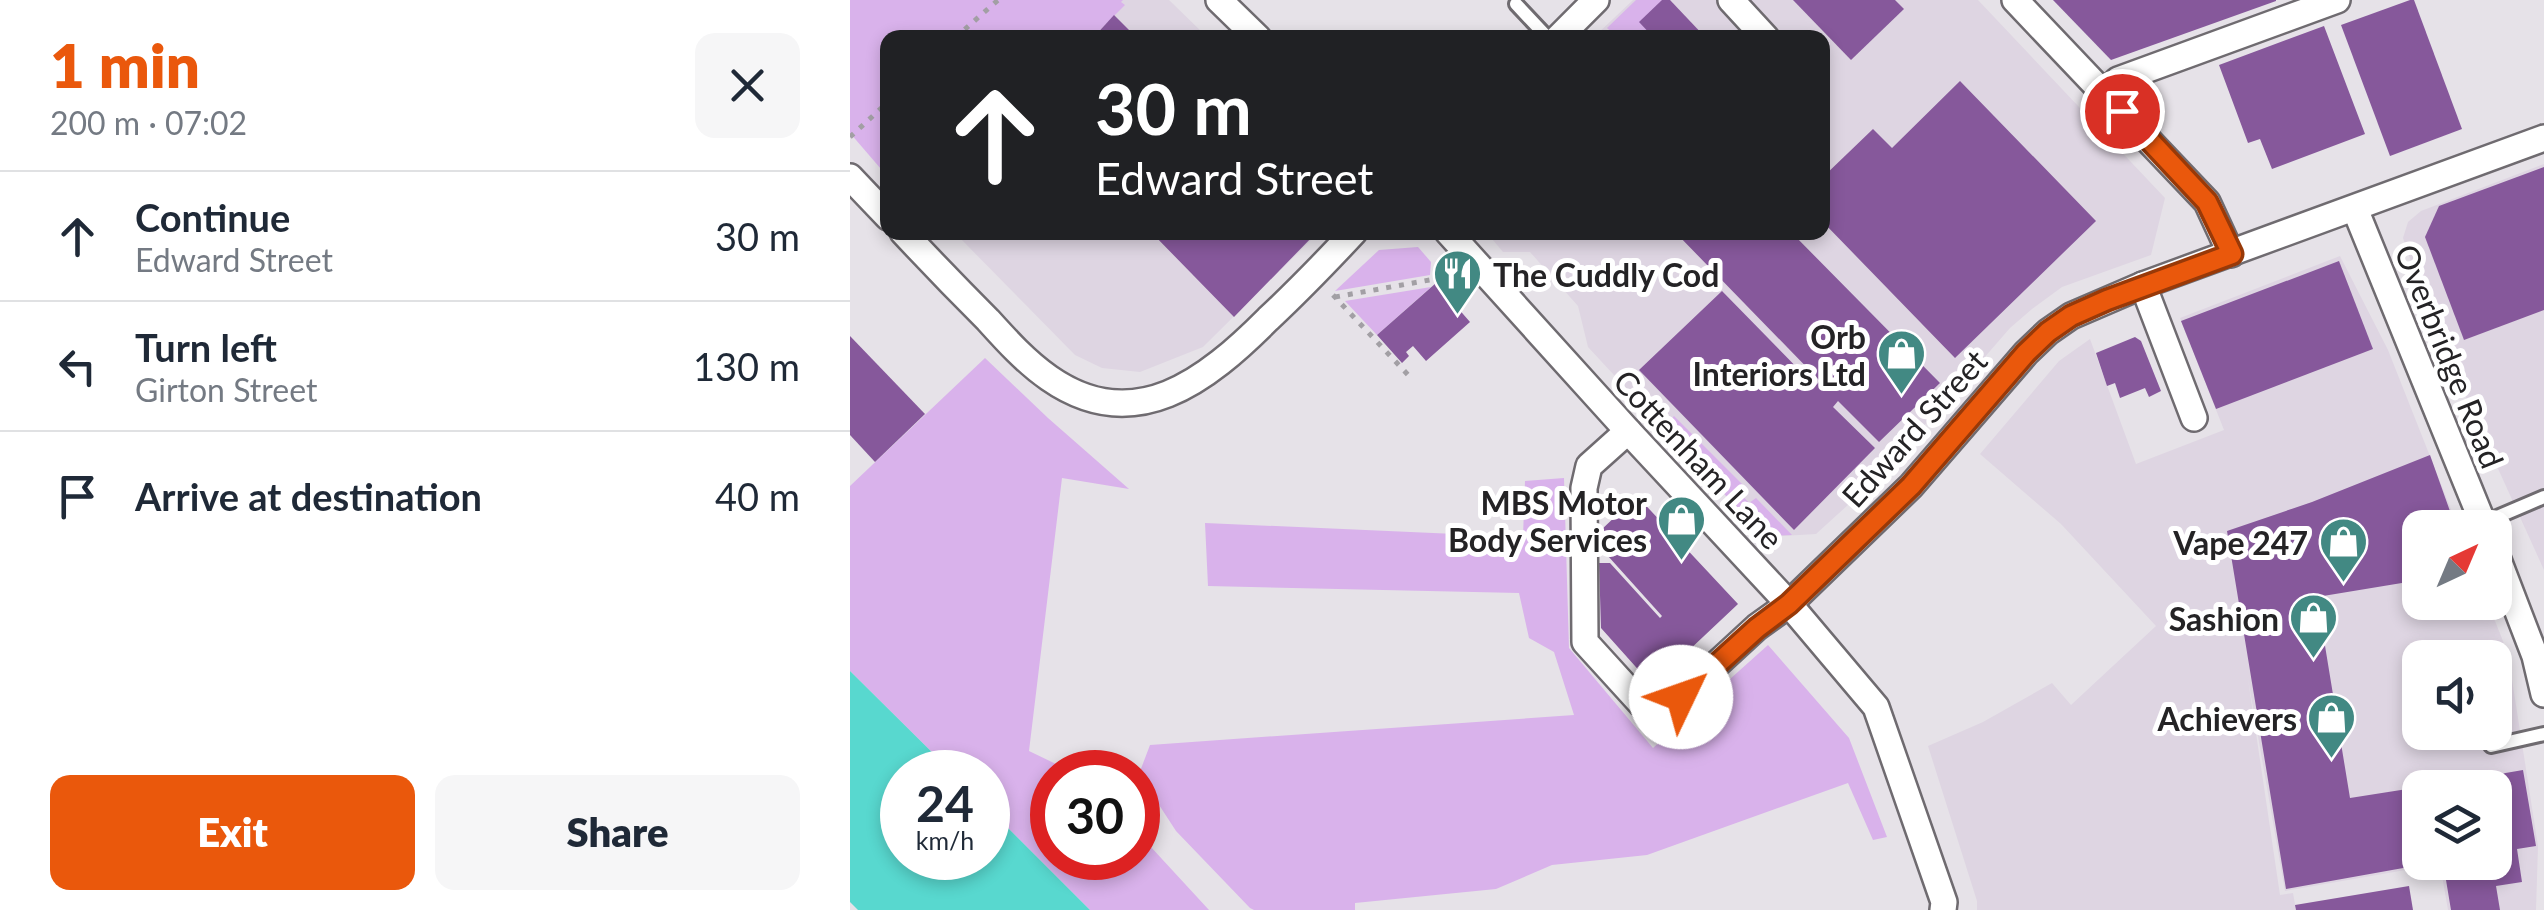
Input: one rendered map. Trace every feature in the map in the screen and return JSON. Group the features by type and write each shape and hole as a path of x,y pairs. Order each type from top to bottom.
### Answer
{"street":[{"path":"1219,0 1250,30"},
{"path":"1566,30 1596,0"},
{"path":"1731,0 1759,30"},
{"path":"2015,0 2207,202 2232,254"},
{"path":"2104,92 2118,80 2336,0"},
{"name":"Edward Street","path":"1628,431 1589,466 1584,488 1585,642 1656,720 1789,604 1911,486 2026,353 2071,316 2143,285 2544,138"},
{"path":"850,177 880,208"},
{"name":"Overbridge Road","path":"2355,209 2478,510"},
{"path":"911,240 1028,362 1052,380 1104,401 1137,402 1171,394 1229,358 1346,240"},
{"name":"Cottenham Lane","path":"1455,240 1789,604 1876,708 1944,902 1943,910"},
{"path":"2143,285 2194,418"},
{"path":"2512,601 2535,656 2544,694"}],"lane":[{"path":"1516,4 1540,30"},
{"path":"2512,512 2544,498"},
{"path":"2512,741 2544,734"}],"path":[{"path":"964,30 998,0"},
{"path":"850,138 880,110"},
{"path":"1335,297 1434,278 1450,266"},
{"path":"1328,290 1410,378"}],"shaded area":[{"path":"850,0 1123,0 1125,5 1100,30 880,30 880,168 850,133"},
{"path":"1119,0 1169,0 1200,30 1090,30"},
{"path":"1633,0 1978,0 2165,198 2151,255 2062,287 2032,309 2010,328 1849,504 1816,534 1764,537 1588,347 1578,306 1530,252 1503,252 1493,240 1830,240 1830,30 1601,30"},
{"path":"1636,0 1662,0 1656,30 1607,28"},
{"path":"2544,164 2544,570 2432,323 2403,238 2408,222 2421,211"},
{"path":"962,240 1311,240 1203,347 1140,372 1102,368 1075,355"},
{"path":"1418,247 1431,262 1430,275 1335,291 1379,250"},
{"path":"2340,256 2388,350 2451,510 2402,510 2402,620 2495,620 2503,640 2402,640 2402,750 2512,750 2512,680 2538,846 2536,910 2448,910 2443,880 2512,880 2512,770 2402,770 2402,871 2285,891 2248,679 2280,895 2293,893 2296,910 1977,910 1928,746 1983,722 2052,683 2071,705 2156,626 2061,524 1980,454 2059,361 2090,339 2136,464 2224,430 2180,318"},
{"path":"1431,287 1377,335 1345,301"},
{"path":"985,358 1129,489 1062,478 1029,751 1030,850 1010,830 1010,750 930,750 850,671 850,486"},
{"path":"1674,416 1745,487 1740,493 1749,503 1756,498 1792,535 1764,536 1662,428"},
{"path":"1564,478 1569,648 1653,748 1768,645 1849,738 1887,837 1873,840 1848,783 1647,855 1552,865 1496,889 1355,903 1355,910 1250,908 1176,831 1160,806 1160,750 1148,750 1150,745 1574,715 1554,652 1529,638 1519,593 1208,586 1205,523 1523,537 1525,481"},
{"path":"1160,857 1209,910 1090,910 1060,880 1160,880"}],"water":[{"path":"850,671 930,750 880,750 880,880 1010,880 1010,830 1030,850 1030,880 1060,880 1090,910 858,910 850,902"}],"building":[{"path":"1662,0 1670,0 1698,30 1646,30 1639,22"},
{"path":"1793,0 1895,0 1904,9 1851,60 1830,38 1830,30 1822,30"},
{"path":"2053,0 2276,0 2276,1 2111,60"},
{"path":"2414,0 2462,129 2390,156 2341,25"},
{"path":"1114,15 1129,30 1100,30"},
{"path":"2324,26 2365,134 2272,169 2260,139 2248,143 2219,65"},
{"path":"1960,81 2096,221 1955,358 1830,229 1830,170 1873,129 1892,148"},
{"path":"2544,167 2544,310 2464,340 2425,237 2439,206"},
{"path":"1159,240 1309,240 1234,317"},
{"path":"1683,240 1799,240 1940,383 1879,442 1838,401 1833,407 1875,448 1794,530 1639,370 1722,291 1815,386 1820,381"},
{"path":"2339,261 2373,349 2216,409 2181,321"},
{"path":"1436,283 1470,322 1426,361 1413,346 1402,363 1377,335"},
{"path":"850,336 925,414 875,462 850,435"},
{"path":"2135,337 2141,341 2161,391 2149,397 2145,388 2120,398 2115,383 2107,386 2096,353"},
{"path":"2430,455 2450,510 2402,510 2402,583 2317,597 2350,798 2402,790 2402,868 2286,889 2227,531"},
{"path":"1637,496 1738,604 1652,685 1601,628 1599,563 1610,563 1662,616 1599,546 1600,531"},
{"path":"2523,770 2536,846 2517,849 2522,882 2496,886 2500,910 2451,910 2446,880 2512,880 2512,772"},
{"path":"2409,886 2413,910 2296,910 2295,905"}],"place":[{"name":"The Cuddly Cod","path":"1458,316"},
{"name":"Orb Interiors Ltd","path":"1901,396"},
{"name":"MBS Motor Body Services","path":"1682,562"},
{"name":"Vape 247","path":"2343,584"},
{"name":"Sashion","path":"2314,660"},
{"name":"Achievers","path":"2332,760"}],"route":[{"path":"1681,697 1789,604 1911,486 2048,332 2071,316 2107,300 2232,254 2207,202 2122,111"}]}
